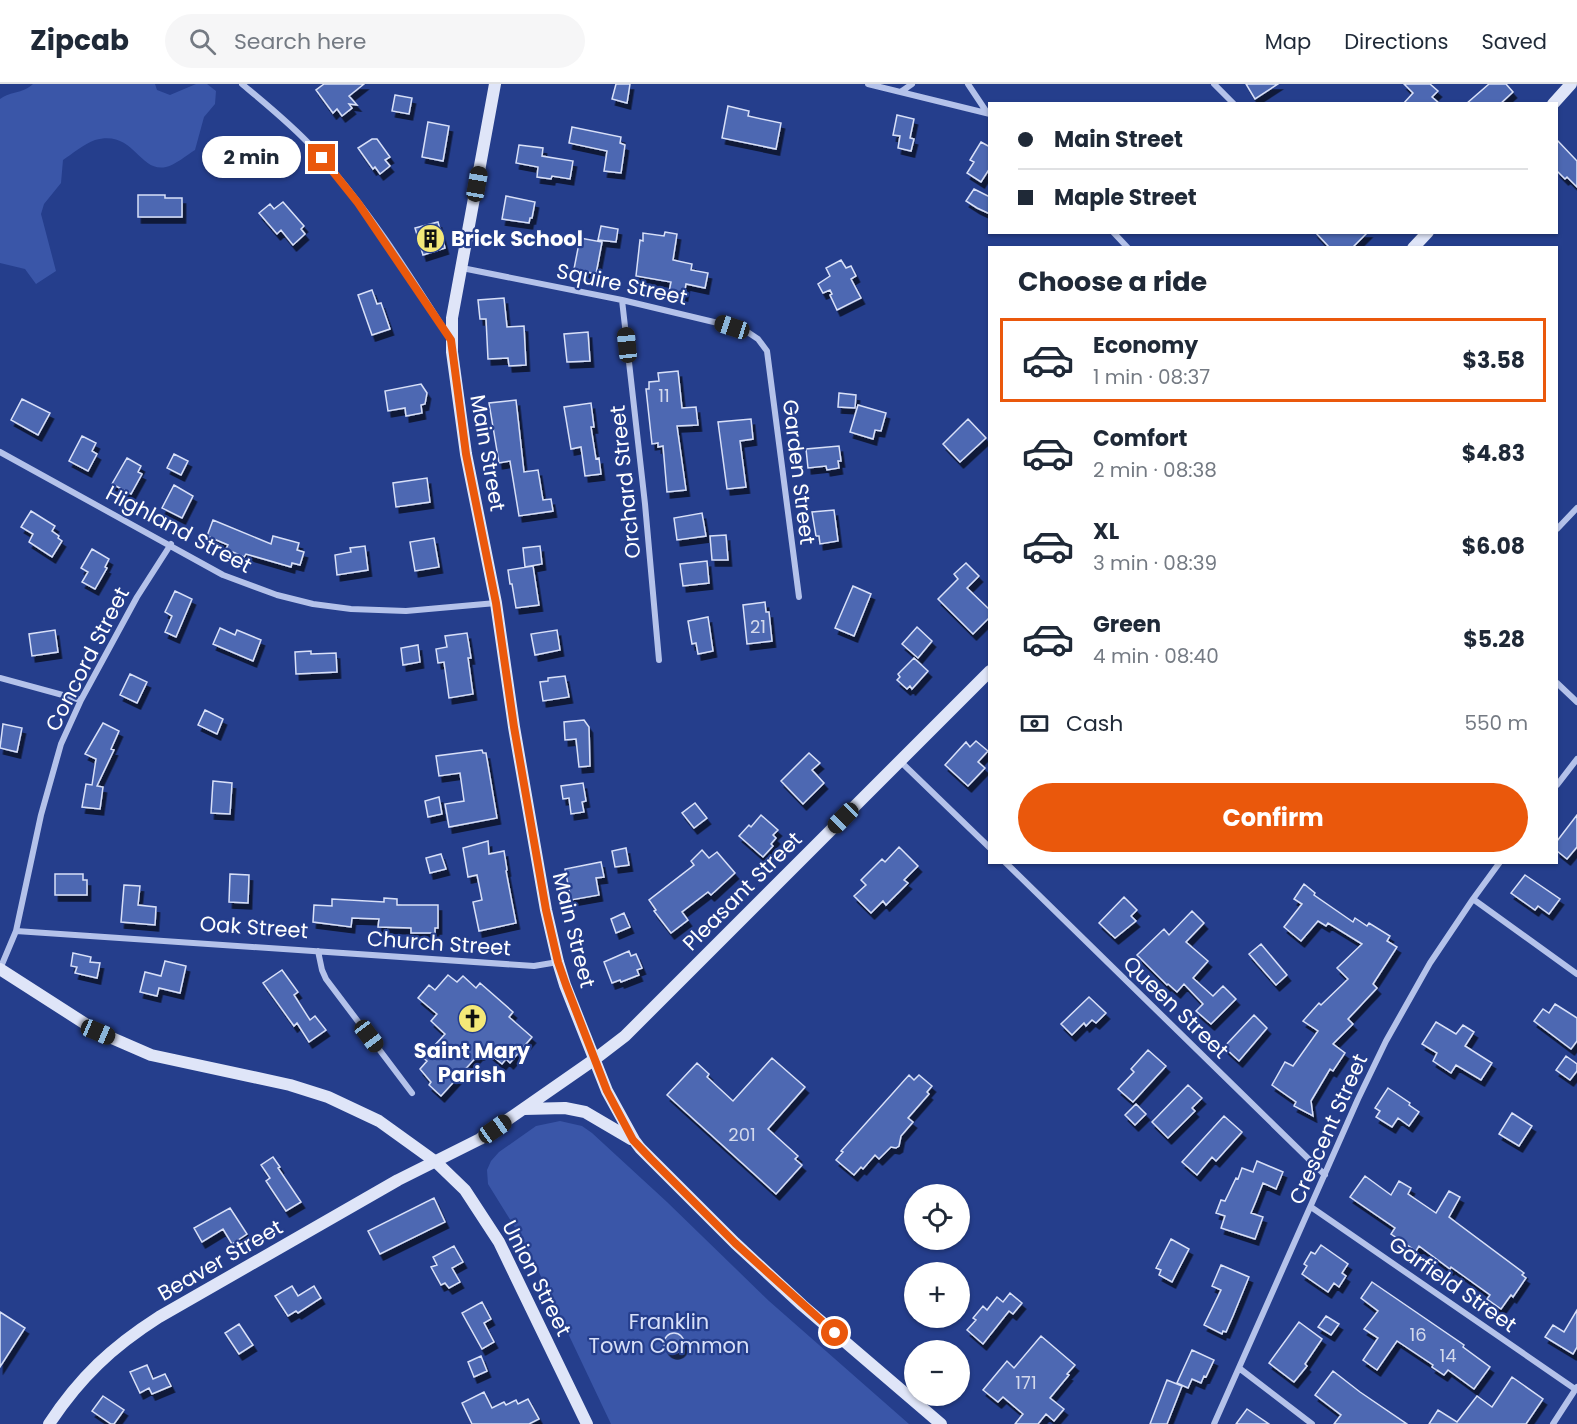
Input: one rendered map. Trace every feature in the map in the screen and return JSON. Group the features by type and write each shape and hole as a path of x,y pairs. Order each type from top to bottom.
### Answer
{"main road":[{"name":"Main Street","path":"495,84 452,318 451,340 466,454 496,603 522,772 546,910 558,962 610,1097 633,1140 683,1192 802,1305 941,1424"},
{"path":"1555,102 1571,84"},
{"path":"1415,246 1426,234"},
{"name":"Pleasant Street","path":"523,1109 595,1059 629,1032 988,673"},
{"name":"Union Street","path":"0,969 98,1032 152,1055 290,1085 341,1102 389,1128 436,1161 465,1190 500,1242 587,1424"},
{"path":"523,1109 565,1108 585,1112 633,1140"},
{"name":"Beaver Street","path":"49,1424 81,1380 128,1338 159,1317 398,1180 480,1139 523,1109"}],"street":[{"path":"242,84 312,147 346,187 408,274 451,340"},
{"path":"868,84 988,113"},
{"path":"902,92 912,84"},
{"path":"968,84 988,113"},
{"path":"1214,84 1232,102"},
{"path":"1115,234 1126,246"},
{"name":"Squire Street","path":"462,268 622,300 718,323 746,331 758,339 767,351"},
{"name":"Orchard Street","path":"622,300 645,504 659,660"},
{"name":"Garden Street","path":"767,351 799,597"},
{"name":"Highland Street","path":"0,452 223,574 277,596 351,609 406,610 496,603"},
{"path":"1558,528 1577,508"},
{"name":"Concord Street","path":"0,969 16,931 41,815 61,744 81,700 137,597 171,544"},
{"path":"0,678 81,700"},
{"path":"1558,684 1577,702"},
{"path":"1558,784 1577,759"},
{"path":"900,761 988,846"},
{"name":"Queen Street","path":"1007,864 1325,1175"},
{"name":"Crescent Street","path":"1214,1424 1358,1098 1386,1041 1430,963 1499,864"},
{"path":"1473,899 1577,974"},
{"name":"Oak Street","path":"16,931 318,951 326,979 412,1093"},
{"name":"Church Street","path":"318,951 534,966 558,962"},
{"name":"Garfield Street","path":"1311,1207 1576,1388"},
{"path":"1239,1368 1312,1424"},
{"path":"1553,1424 1576,1388"},
{"path":"1299,1424 1300,1416"}],"green space":[{"path":"33,84 155,84 157,90 170,95 196,84 207,84 216,91 215,104 204,117 195,150 170,166 157,167 149,164 127,145 119,140 108,138 95,140 63,160 61,183 44,204 41,214 56,271 36,284 25,269 0,263 0,99"},
{"name":"Franklin Town Common","path":"560,1121 582,1126 592,1133 769,1301 909,1424 611,1424 527,1247 488,1184 487,1170 499,1152 536,1126"}],"building":[{"path":"324,84 364,84 349,96 357,105 349,104 352,108 342,116 337,109 333,113 316,90"},
{"path":"616,84 630,84 627,103 612,99"},
{"path":"1246,84 1278,84 1255,99"},
{"path":"1404,84 1430,84 1438,91 1432,97 1438,102 1405,102 1413,93"},
{"path":"1489,84 1506,84 1513,92 1502,102 1468,102"},
{"path":"395,95 412,98 409,114 392,111"},
{"path":"728,106 749,111 748,116 781,123 776,149 722,138"},
{"path":"897,115 914,119 910,138 914,139 911,151 898,148 900,136 893,135"},
{"path":"428,122 449,126 443,161 422,157"},
{"path":"572,127 621,137 620,143 625,145 621,173 604,171 607,151 569,143"},
{"path":"372,139 377,139 390,157 385,160 390,166 380,174 375,167 373,169 358,148"},
{"path":"1558,141 1577,161 1577,187 1567,177 1565,179 1558,172"},
{"path":"981,142 988,146 988,171 981,182 967,173 974,162 970,160"},
{"path":"519,145 543,148 542,156 573,161 570,179 552,176 551,179 537,177 538,167 516,163"},
{"path":"974,189 988,196 988,213 977,208 966,201"},
{"path":"138,195 165,195 165,198 182,198 182,217 138,217"},
{"path":"506,196 535,202 529,223 502,219"},
{"path":"283,202 304,226 301,229 305,234 293,245 281,230 277,234 259,213 270,204 274,209"},
{"name":"Brick School","path":"438,222 445,248 423,255 415,228"},
{"path":"601,226 618,229 616,242 598,240"},
{"path":"665,232 677,234 673,260 692,264 691,270 708,273 705,288 686,284 684,295 669,292 671,282 636,276 640,240 643,241 643,233 664,236"},
{"path":"1317,234 1366,234 1354,246 1328,246"},
{"path":"580,238 602,242 596,274 574,269"},
{"path":"841,260 846,268 851,266 856,276 851,279 861,298 837,310 830,290 823,293 818,284 830,276 826,268"},
{"path":"372,290 377,304 381,303 390,329 372,335 358,295"},
{"path":"504,298 507,327 524,326 526,365 509,366 508,358 488,359 486,319 480,319 478,300"},
{"path":"588,332 590,361 567,362 564,334"},
{"path":"678,371 682,408 696,407 698,425 677,426 686,490 667,492 663,446 658,447 658,443 652,444 646,389 649,389 649,382 659,381 658,373"},
{"path":"421,384 427,393 425,404 421,405 422,413 406,416 405,408 388,411 385,391"},
{"path":"839,393 856,395 855,408 838,407"},
{"path":"22,399 50,413 38,435 11,420"},
{"path":"516,400 524,472 538,470 543,500 551,499 553,511 519,516 510,461 499,463 489,403"},
{"path":"591,403 594,427 591,427 601,474 585,476 581,447 571,449 564,407"},
{"path":"858,405 886,413 881,431 875,430 873,439 850,432"},
{"path":"751,419 753,439 740,441 746,487 727,489 718,422"},
{"path":"968,419 986,438 960,462 943,444"},
{"path":"82,436 96,443 92,451 97,454 88,471 69,461"},
{"path":"839,446 841,461 838,461 839,468 827,470 826,466 808,468 806,449"},
{"path":"174,454 188,461 181,475 167,468"},
{"path":"127,458 141,466 138,472 142,474 131,494 112,484"},
{"path":"427,478 430,502 396,507 393,483"},
{"path":"174,485 193,496 182,518 162,508"},
{"path":"834,510 838,541 820,544 819,536 816,536 812,512"},
{"path":"31,511 55,526 52,531 62,541 52,557 29,542 33,534 21,527"},
{"path":"702,513 706,536 677,540 674,518"},
{"path":"213,520 271,544 273,536 299,543 297,550 304,552 300,565 292,563 291,567 246,554 244,557 226,549 228,545 207,536"},
{"path":"726,535 728,560 712,560 710,536"},
{"path":"434,538 439,567 415,571 410,542"},
{"path":"365,546 368,570 337,575 335,555 351,552 350,548"},
{"path":"540,546 542,564 525,567 523,548"},
{"path":"92,549 109,559 105,567 107,568 95,589 82,582 88,572 81,568"},
{"path":"707,561 709,583 683,586 680,564"},
{"path":"966,563 979,576 967,588 988,608 988,619 973,634 938,599 958,579 954,574"},
{"path":"533,566 539,605 516,608 508,570"},
{"path":"853,586 871,594 854,636 835,628"},
{"path":"175,591 192,599 176,637 165,632 172,616 165,612"},
{"path":"765,602 766,612 769,612 772,641 747,644 743,605"},
{"path":"708,617 713,651 698,654 696,643 692,644 688,621"},
{"path":"917,627 932,641 918,658 902,644"},
{"path":"220,628 235,635 237,630 261,640 253,661 213,644"},
{"path":"55,630 58,652 32,656 29,634"},
{"path":"557,630 560,650 535,655 531,634"},
{"path":"467,633 473,694 449,698 444,662 438,663 436,649 447,647 445,636"},
{"path":"418,645 420,662 403,665 401,648"},
{"path":"311,651 311,654 336,653 337,672 296,674 295,652"},
{"path":"914,658 928,671 912,689 910,686 907,689 897,680 900,677 898,674"},
{"path":"130,674 147,682 137,703 120,695"},
{"path":"565,676 569,697 543,701 540,682 548,681 548,678"},
{"path":"205,710 223,719 217,734 198,725"},
{"path":"584,720 589,727 590,766 579,767 576,739 565,740 564,722"},
{"path":"103,723 119,731 111,749 114,750 97,786 103,787 100,809 82,807 86,784 92,785 96,759 85,754"},
{"path":"3,724 22,728 17,752 0,748"},
{"path":"976,741 988,751 978,762 985,768 968,786 945,765 966,742 970,747"},
{"path":"482,750 486,753 497,818 449,827 445,804 464,801 460,773 439,776 436,756"},
{"path":"809,753 820,763 812,770 824,783 803,804 781,781"},
{"path":"213,781 232,783 230,814 211,813"},
{"path":"583,783 586,801 582,802 584,812 571,814 569,798 563,799 561,786"},
{"path":"439,797 442,814 428,817 425,801"},
{"path":"695,803 707,818 694,828 682,813"},
{"path":"761,815 778,830 773,835 776,838 771,844 773,846 763,857 739,836"},
{"path":"1577,815 1577,847 1567,859 1558,852 1558,840"},
{"path":"488,841 489,854 504,851 516,923 479,931 473,902 482,900 477,875 468,877 463,848"},
{"path":"899,847 918,866 904,880 908,883 886,905 883,901 871,913 854,896 866,885 861,880 882,859 885,862"},
{"path":"626,848 629,865 615,867 612,851"},
{"path":"702,850 709,858 717,852 735,873 711,895 708,892 682,912 688,920 671,933 654,911 656,910 649,900 694,865 691,861"},
{"path":"441,854 446,869 430,873 426,858"},
{"path":"601,862 604,877 596,878 599,895 571,900 565,869"},
{"path":"55,874 83,874 83,880 87,880 87,895 55,895"},
{"path":"230,874 249,875 248,903 229,902"},
{"path":"1525,875 1560,899 1549,914 1538,906 1535,910 1511,893"},
{"path":"1304,884 1315,893 1314,895 1353,922 1355,918 1367,926 1369,923 1390,936 1387,941 1397,947 1373,984 1377,988 1348,1019 1353,1024 1333,1044 1345,1053 1333,1071 1330,1069 1311,1101 1313,1116 1294,1106 1296,1102 1272,1085 1285,1062 1293,1066 1318,1031 1303,1021 1319,1003 1321,1005 1348,979 1337,968 1362,944 1328,923 1326,926 1318,921 1301,941 1284,927 1302,904 1294,899"},
{"path":"124,885 140,886 138,905 156,907 155,925 121,922"},
{"path":"1124,897 1137,910 1131,916 1136,921 1115,938 1099,923"},
{"path":"384,898 397,899 397,905 438,905 438,928 435,928 435,933 411,933 411,928 378,927 379,919 352,918 351,927 313,922 314,905 332,906 332,899 384,902"},
{"path":"1192,911 1204,923 1186,942 1208,961 1193,978 1213,996 1223,986 1236,999 1211,1024 1196,1011 1203,1004 1184,984 1177,992 1137,955 1164,929 1169,935"},
{"path":"624,913 630,927 616,933 611,919"},
{"path":"1261,944 1287,975 1276,985 1249,954"},
{"path":"629,951 631,956 636,954 642,968 637,970 639,975 612,983 604,962"},
{"path":"73,953 91,957 90,962 100,963 97,978 75,973 77,967 71,966"},
{"path":"165,961 186,966 180,993 159,988 157,996 140,992 145,972 161,976"},
{"path":"282,970 298,992 294,995 310,1020 315,1016 326,1030 309,1042 297,1023 294,1026 263,983"},
{"name":"Saint Mary Parish","path":"448,975 457,982 463,976 476,988 480,983 513,1012 509,1017 532,1037 510,1063 506,1059 502,1064 485,1050 480,1053 441,1096 429,1085 431,1082 420,1069 427,1061 423,1058 445,1034 431,1021 437,1014 418,998 429,985 435,990"},
{"path":"1089,997 1106,1013 1096,1023 1092,1020 1086,1026 1084,1023 1072,1035 1061,1024"},
{"path":"1555,1004 1577,1018 1577,1041 1571,1049 1534,1021 1543,1009 1549,1013"},
{"path":"1254,1015 1267,1028 1239,1061 1224,1047"},
{"path":"1436,1022 1456,1034 1463,1025 1474,1032 1465,1046 1492,1063 1481,1080 1456,1065 1451,1073 1433,1061 1437,1053 1422,1044"},
{"path":"1148,1050 1166,1066 1133,1102 1118,1089 1134,1072 1131,1069"},
{"path":"1566,1056 1577,1064 1577,1071 1570,1080 1556,1070"},
{"path":"772,1058 805,1087 768,1129 798,1156 795,1159 802,1165 776,1194 667,1095 697,1063 709,1074 707,1077 733,1101"},
{"path":"909,1075 914,1080 919,1075 932,1086 927,1092 929,1094 908,1118 913,1122 901,1136 899,1146 891,1147 879,1159 875,1155 863,1169 861,1167 854,1175 836,1160 843,1152 841,1151"},
{"path":"1188,1085 1202,1098 1192,1108 1195,1111 1168,1138 1152,1122"},
{"path":"1388,1088 1419,1112 1409,1126 1398,1118 1392,1127 1376,1117 1380,1111 1375,1108"},
{"path":"1136,1104 1146,1114 1135,1125 1125,1115"},
{"path":"1512,1113 1532,1126 1519,1146 1499,1134"},
{"path":"1224,1116 1242,1132 1216,1161 1212,1157 1197,1175 1182,1162"},
{"path":"273,1157 301,1202 286,1211 266,1181 270,1178 261,1165"},
{"path":"1257,1161 1283,1172 1276,1189 1263,1183 1251,1213 1263,1217 1255,1239 1221,1228 1225,1216 1216,1213 1221,1200 1225,1201 1242,1168 1253,1172"},
{"path":"1365,1176 1391,1195 1399,1181 1411,1188 1408,1194 1436,1213 1449,1191 1460,1197 1449,1217 1524,1273 1522,1275 1526,1278 1513,1297 1511,1295 1501,1309 1487,1299 1490,1295 1451,1267 1450,1269 1419,1246 1416,1251 1391,1234 1395,1228 1350,1197"},
{"path":"434,1198 445,1222 380,1254 368,1231"},
{"path":"230,1208 247,1234 232,1244 223,1229 202,1242 194,1228"},
{"path":"1171,1239 1189,1249 1172,1282 1159,1275 1161,1270 1156,1268"},
{"path":"1321,1245 1348,1264 1342,1273 1346,1276 1339,1287 1334,1283 1328,1292 1302,1274 1307,1266 1304,1264 1311,1252 1315,1254"},
{"path":"454,1246 463,1262 452,1268 460,1282 449,1288 445,1283 441,1285 431,1267 437,1265 433,1257"},
{"path":"1221,1265 1249,1277 1226,1332 1223,1331 1222,1334 1204,1325 1221,1290 1212,1286"},
{"path":"1372,1282 1464,1345 1463,1347 1490,1367 1474,1389 1448,1370 1444,1375 1397,1341 1377,1370 1363,1360 1378,1338 1364,1329 1378,1311 1361,1298"},
{"path":"292,1286 298,1296 314,1286 321,1298 298,1313 296,1311 288,1316 275,1296"},
{"path":"1010,1293 1022,1303 1013,1314 1009,1311 983,1344 967,1330 976,1320 973,1318 983,1306 987,1310 997,1297 1003,1302"},
{"path":"482,1302 491,1319 484,1323 494,1342 482,1349 462,1313"},
{"path":"1577,1310 1577,1347 1573,1354 1545,1337 1553,1325 1564,1332"},
{"path":"0,1312 25,1328 0,1367"},
{"path":"1326,1316 1339,1324 1331,1335 1318,1327"},
{"path":"1299,1322 1322,1339 1305,1364 1307,1366 1294,1382 1269,1363"},
{"path":"239,1324 253,1345 239,1354 225,1333"},
{"path":"670,1333 678,1333 684,1339 684,1347 678,1353 670,1353 664,1347 664,1339"},
{"path":"1041,1336 1075,1365 1050,1398 1064,1409 1054,1421 1046,1414 1038,1424 1015,1424 1023,1414 1003,1397 998,1402 983,1390 1007,1361 1014,1368"},
{"path":"1192,1350 1214,1360 1201,1383 1192,1379 1188,1388 1177,1383"},
{"path":"481,1356 487,1371 474,1377 468,1362"},
{"path":"147,1365 153,1379 165,1374 171,1386 152,1394 149,1388 140,1393 130,1372"},
{"path":"1333,1371 1407,1424 1334,1424 1341,1415 1315,1395"},
{"path":"1512,1377 1543,1399 1526,1424 1429,1424 1438,1410 1457,1422 1477,1396 1492,1407"},
{"path":"1167,1380 1182,1386 1167,1424 1150,1424"},
{"path":"484,1392 492,1408 504,1402 506,1405 516,1400 518,1404 528,1399 539,1419 529,1424 472,1424 462,1403"},
{"path":"103,1396 124,1410 114,1424 92,1411"},
{"path":"1247,1409 1269,1424 1236,1424"}],"place":[{"name":"Brick School","path":"430,238"},
{"name":"Saint Mary Parish","path":"472,1019"}],"route":[{"path":"322,158 358,203 451,340 466,454 496,603 514,727 546,910 558,962 607,1091 633,1140 735,1243 835,1333"}]}
